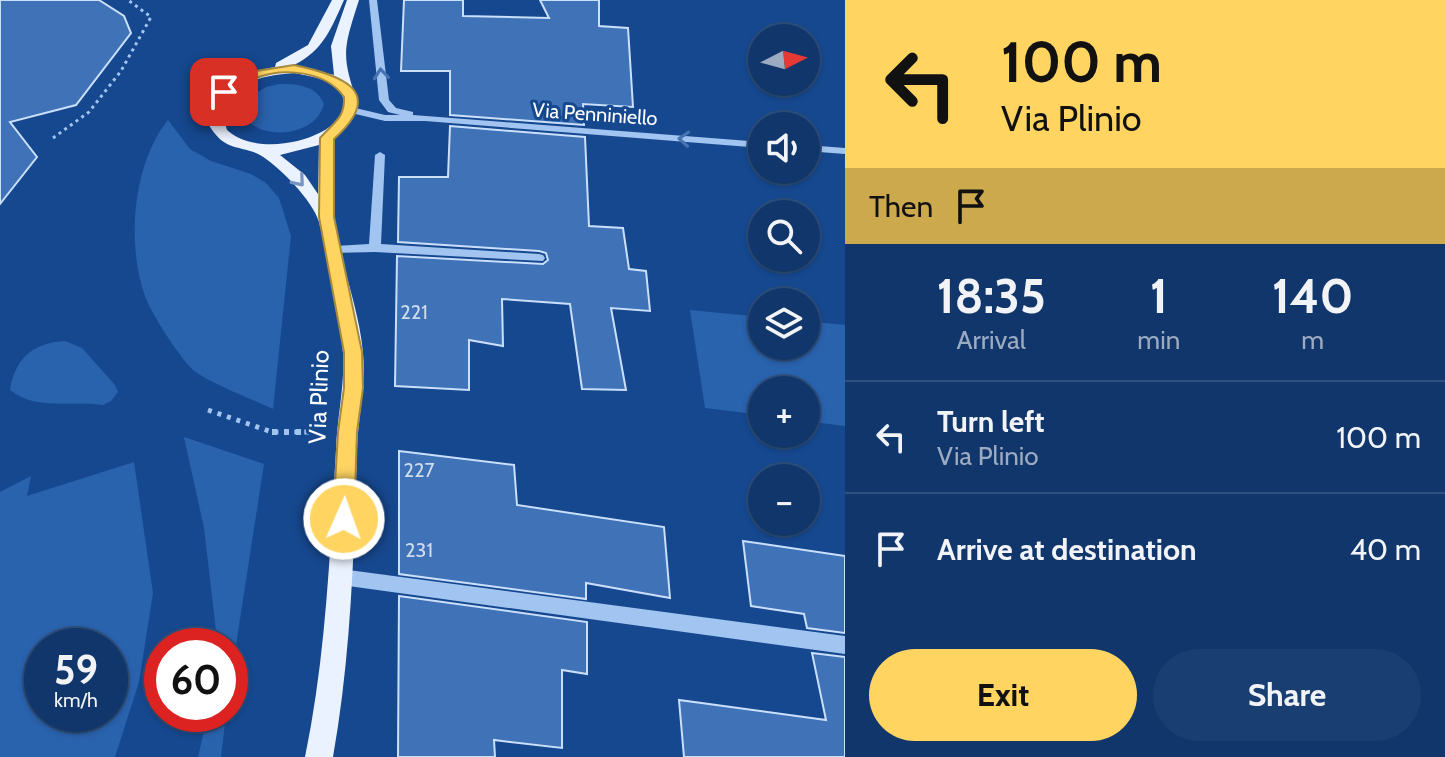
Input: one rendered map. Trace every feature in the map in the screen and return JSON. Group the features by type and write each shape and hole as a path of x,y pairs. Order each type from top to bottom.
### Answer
{"main road":[{"name":"Via Plinio","path":"326,217 299,179 265,151 229,139 218,129 214,116 216,104 224,92 237,82 301,58 319,44 338,0"},
{"path":"327,138 347,120 351,110 350,97 342,85 338,46 353,0"},
{"name":"Via Plinio","path":"274,70 313,71 342,85"},
{"name":"Via Plinio","path":"265,151 309,146 327,138 326,217 353,352 354,388 347,432 341,577 319,757"},
{"name":"Via Plinio","path":"313,757 325,726"}],"street":[{"name":"Via Penniniello","path":"373,0 384,100 392,110 425,118"},
{"name":"Via Penniniello","path":"351,110 385,118 425,118 748,144"},
{"path":"820,149 845,151"},
{"path":"375,248 380,155"},
{"path":"335,250 375,248 539,258"},
{"path":"341,577 845,645"},
{"name":"Via Plinio","path":"325,726 326,757"}],"path":[{"path":"53,138 89,112 121,71 151,17 128,0"},
{"path":"208,410 272,432 347,432"}],"shaded area":[{"path":"279,84 311,89 324,104 319,115 299,129 287,132 274,132 251,124 243,115 247,99 266,87"},
{"path":"168,120 190,149 211,161 251,174 266,183 279,198 291,236 273,409 191,368 165,334 145,296 136,253 136,205 147,158"},
{"path":"690,310 748,316 748,360 820,360 820,322 845,325 845,426 820,423 820,376 748,376 748,413 705,408"},
{"path":"65,341 82,348 115,385 118,392 111,401 103,405 42,403 10,390 16,369 27,354 44,345"},
{"path":"184,437 264,464 239,628 216,628 204,528"},
{"path":"134,462 153,593 147,628 144,628 139,682 128,716 128,628 24,628 24,732 123,732 115,757 0,757 0,492 31,476 27,496"},
{"path":"204,732 224,732 221,757 198,757"}],"building":[{"path":"0,0 99,0 124,16 131,33 76,105 10,122 37,157 0,204"},
{"path":"404,0 463,0 463,16 549,18 540,0 599,0 599,26 628,28 633,107 583,104 584,125 450,115 450,71 401,71"},
{"path":"450,126 585,137 589,226 623,228 629,269 646,271 650,311 611,308 626,390 582,389 570,304 502,299 503,346 469,340 469,390 395,386 397,256 543,264 548,260 546,253 539,251 398,242 399,177 448,177"},
{"path":"399,451 514,465 517,505 664,527 670,598 586,583 586,599 399,574"},
{"path":"743,541 845,556 845,633 807,628 804,614 751,606"},
{"path":"399,596 587,622 587,674 562,670 562,748 494,740 495,757 398,757"},
{"path":"812,653 845,657 845,757 684,757 679,700 826,720"}],"route":[{"path":"224,92 254,74 294,69 329,76 342,85 350,97 351,110 347,120 327,138 326,217 353,352 354,388 347,432 344,519"}]}
